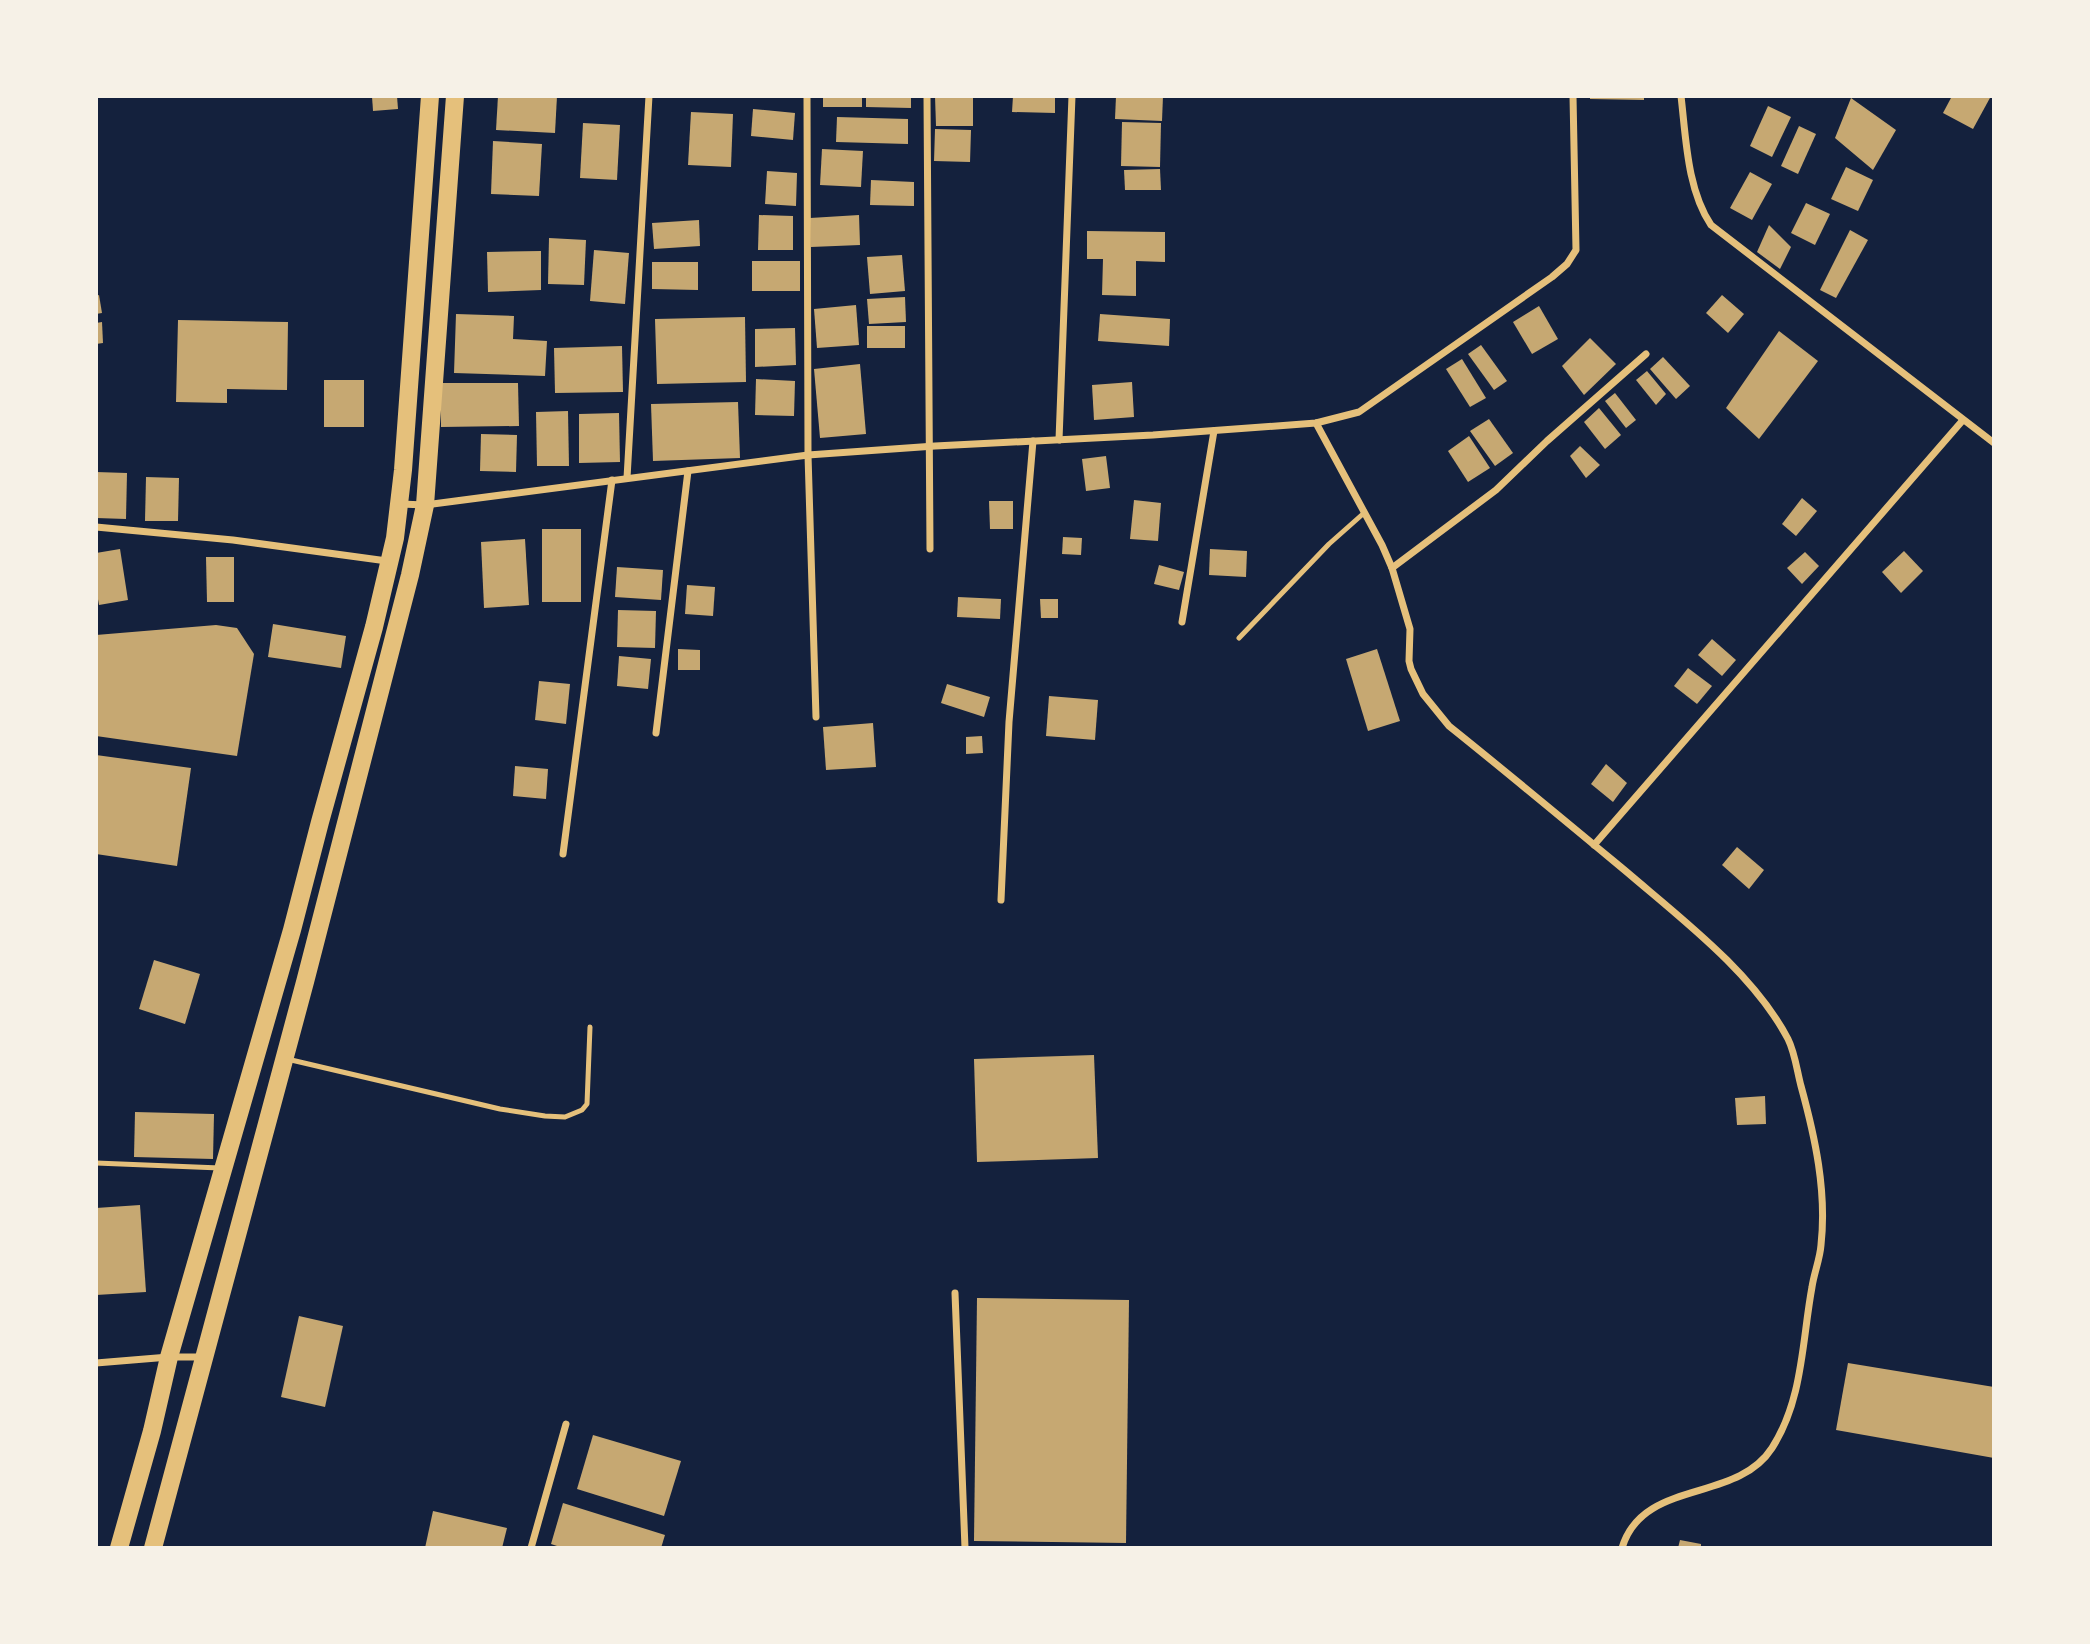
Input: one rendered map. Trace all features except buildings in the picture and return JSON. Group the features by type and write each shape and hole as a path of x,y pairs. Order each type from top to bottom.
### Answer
{"main road":[{"path":"119,1548 152,1431 169,1357 285,955 374,627 389,562 400,504 430,96"},
{"path":"153,1548 399,618 425,505 455,96"}],"street":[{"path":"628,478 649,96"},
{"path":"807,96 807,455 816,717"},
{"path":"927,96 930,549"},
{"path":"1059,440 1072,96"},
{"path":"400,504 425,505 807,455 1316,423 1359,412 1567,264 1576,250 1573,96"},
{"path":"1681,96 1693,182 1701,211 1711,225 1994,443"},
{"path":"1392,568 1496,490 1646,354"},
{"path":"1594,845 1963,420"},
{"path":"1316,423 1392,568 1410,629 1409,661 1423,694 1449,726 1704,937 1764,1002 1789,1041 1814,1132 1822,1203 1821,1248 1812,1285 1801,1368 1787,1419 1772,1449 1752,1470 1732,1481 1665,1502 1644,1513 1630,1528 1622,1548"},
{"path":"1182,622 1213,431"},
{"path":"1001,900 1008,735 1033,441"},
{"path":"656,733 688,471"},
{"path":"563,854 612,480"},
{"path":"96,527 233,540 389,562"},
{"path":"955,1293 965,1548"},
{"path":"96,1363 204,1357"},
{"path":"531,1548 566,1424"}],"lane":[{"path":"1239,638 1329,544 1364,513"},
{"path":"284,1058 500,1109 565,1117 582,1110 587,1104 590,1027"},
{"path":"96,1163 223,1168"}]}
